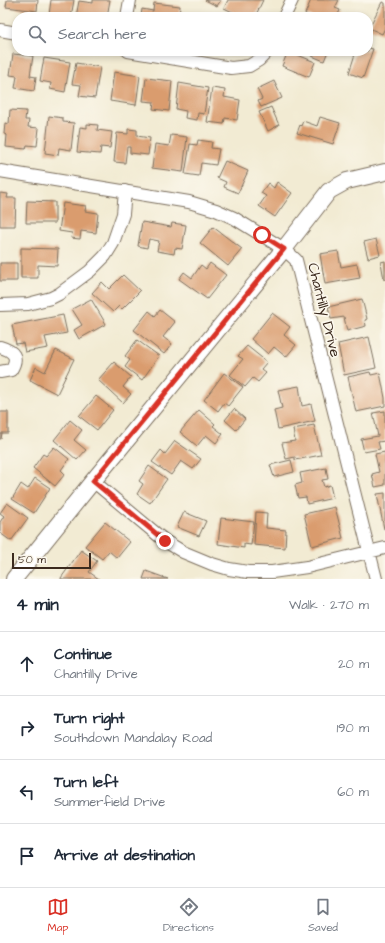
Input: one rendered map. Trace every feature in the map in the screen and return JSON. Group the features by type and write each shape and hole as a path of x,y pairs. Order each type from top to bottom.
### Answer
{"street":[{"path":"128,12 130,0"},
{"path":"286,12 292,0"},
{"path":"0,30 12,32"},
{"path":"158,56 231,68 249,66 263,56"},
{"name":"Chantilly Drive","path":"0,171 189,202 216,210 234,218 284,249 296,260 376,579"},
{"path":"14,579 284,249 329,191 347,180 385,172"},
{"path":"0,306 28,304 51,298 60,294 90,271 105,256 113,243 122,214 125,191"},
{"path":"0,347 8,349 12,352 15,357 15,364 11,370 0,372"},
{"path":"93,481 165,541 186,554 229,569 248,572 272,572 307,567 385,548"}],"building":[{"path":"7,0 38,0 37,11 6,7"},
{"path":"51,0 74,0 72,12 49,12"},
{"path":"93,0 110,0 108,12 77,12 79,1 93,3"},
{"path":"205,0 221,0 217,6"},
{"path":"228,0 263,0 257,12 232,12 224,8"},
{"path":"311,0 339,0 335,8 340,10 339,12 306,12"},
{"path":"382,2 385,3 385,28 382,34 373,30 373,20"},
{"path":"154,3 180,6 179,12 142,12 142,9 153,11"},
{"path":"13,56 33,56 30,76 36,77 34,91 15,88 17,76 10,75"},
{"path":"286,56 300,56 315,62 309,77 282,66"},
{"path":"312,56 326,56 324,61"},
{"path":"354,56 371,56 363,78 349,73"},
{"path":"44,58 70,62 65,92 50,89 51,83 40,81"},
{"path":"76,63 100,67 95,98 79,96 81,85 72,84"},
{"path":"114,72 140,76 136,105 110,101"},
{"path":"146,78 172,81 169,111 153,109 154,102 143,101"},
{"path":"274,81 282,98 261,107 258,101 262,99 257,89"},
{"path":"179,83 208,88 204,114 198,113 197,120 185,118 186,111 176,109"},
{"path":"212,88 225,90 224,97 240,100 237,120 225,118 224,124 207,122"},
{"path":"271,107 279,125 268,131 259,112"},
{"path":"10,110 26,111 25,120 29,120 28,127 39,128 37,146 27,145 26,149 6,147 7,135 4,134 5,123 9,124"},
{"path":"49,116 63,118 63,122 74,123 71,150 59,148 58,155 45,153"},
{"path":"320,117 340,123 333,144 297,133 303,121 317,126"},
{"path":"87,124 98,125 97,130 112,132 110,148 101,147 100,154 77,152 80,127 87,128"},
{"path":"128,129 137,130 137,136 150,138 148,155 130,153 130,147 127,147 125,163 114,162 117,133 128,134"},
{"path":"171,135 187,137 183,172 152,168 155,144 169,146"},
{"path":"198,140 212,142 211,148 219,149 216,165 201,163 199,176 185,174 190,144 197,145"},
{"path":"225,161 248,171 238,193 224,187 226,182 217,178"},
{"path":"277,182 292,193 275,217 259,206 266,196 261,193 268,183 274,188"},
{"path":"0,193 8,194 7,198 16,198 15,226 0,226"},
{"path":"27,201 55,202 55,223 26,223"},
{"path":"63,203 86,206 85,211 98,213 96,233 81,231 80,239 71,238 72,233 59,231"},
{"path":"142,222 171,227 172,223 186,225 182,249 175,248 174,254 157,251 159,241 149,239 147,248 138,246"},
{"path":"213,227 242,249 228,266 200,243"},
{"path":"376,239 380,255 368,258 364,242"},
{"path":"21,248 58,249 57,266 38,265 38,278 21,278"},
{"path":"338,251 341,267 357,264 360,278 325,284 320,254"},
{"path":"385,261 385,279 384,280 381,262"},
{"path":"0,263 17,263 17,281 0,281"},
{"path":"210,263 226,275 207,299 179,279 184,272 192,278 201,265 206,269"},
{"path":"123,275 140,291 122,309 119,306 113,312 92,293 102,282 109,289"},
{"path":"91,299 106,324 79,339 74,330 82,325 72,309"},
{"path":"362,299 367,319 365,320 366,326 347,331 344,317 331,319 328,307"},
{"path":"160,310 175,322 163,337 172,344 164,354 134,330 149,311 155,316"},
{"path":"272,313 290,327 284,335 296,345 286,357 274,347 268,354 251,339"},
{"path":"63,315 67,333 45,337 48,348 25,352 23,343 16,344 12,325"},
{"path":"369,337 376,368 344,375 338,344"},
{"path":"137,340 159,356 142,380 125,367 130,360 125,356"},
{"path":"247,346 267,362 261,369 266,373 258,382 253,378 245,387 230,375 243,359 238,356"},
{"path":"56,350 74,359 57,394 30,380 36,367 45,372"},
{"path":"114,362 131,377 123,387 131,394 123,403 98,380"},
{"path":"370,372 371,375 380,373 385,406 356,412 348,377"},
{"path":"224,373 243,387 228,406 224,403 218,411 204,400"},
{"path":"299,386 302,406 311,404 315,421 278,429 274,410 282,408 278,390"},
{"path":"96,396 113,410 97,430 79,416"},
{"path":"234,409 245,419 236,430 225,420"},
{"path":"199,410 215,424 213,426 223,434 216,443 206,435 197,446 180,432"},
{"path":"385,411 385,441 378,442 380,449 364,452 361,439 378,436 373,413"},
{"path":"0,412 8,412 8,433 2,433 1,439 0,439"},
{"path":"70,420 82,430 74,440 86,450 77,460 54,440"},
{"path":"314,425 321,455 295,460 295,457 286,459 282,443 295,441 293,429"},
{"path":"175,441 201,459 193,469 181,461 171,475 152,462 161,450 165,454"},
{"path":"54,447 69,459 61,470 65,474 55,486 33,468 43,454 46,456"},
{"path":"385,452 385,485 375,487 372,474 379,472 375,454"},
{"path":"291,460 294,472 274,477 270,465"},
{"path":"149,466 167,479 150,503 137,494 143,484 139,481"},
{"path":"326,468 328,479 322,480 324,487 330,485 333,498 307,504 306,497 298,498 295,485 302,483 300,473"},
{"path":"35,478 50,488 34,513 12,499 21,484 28,489"},
{"path":"385,493 385,529 384,529 377,494"},
{"path":"7,503 28,518 11,541 0,533 0,522 4,516 0,513"},
{"path":"335,507 343,538 312,546 304,514"},
{"path":"184,512 206,521 199,536 177,527"},
{"path":"256,512 267,513 266,528 286,530 285,548 254,545"},
{"path":"221,518 254,522 251,545 244,544 244,548 218,544"},
{"path":"105,522 130,542 117,558 109,551 102,559 85,546"},
{"path":"81,550 97,561 89,572 99,579 61,579 61,578"},
{"path":"146,571 168,579 143,579"}],"route":[{"path":"165,541 93,481 284,249 262,235"}]}
